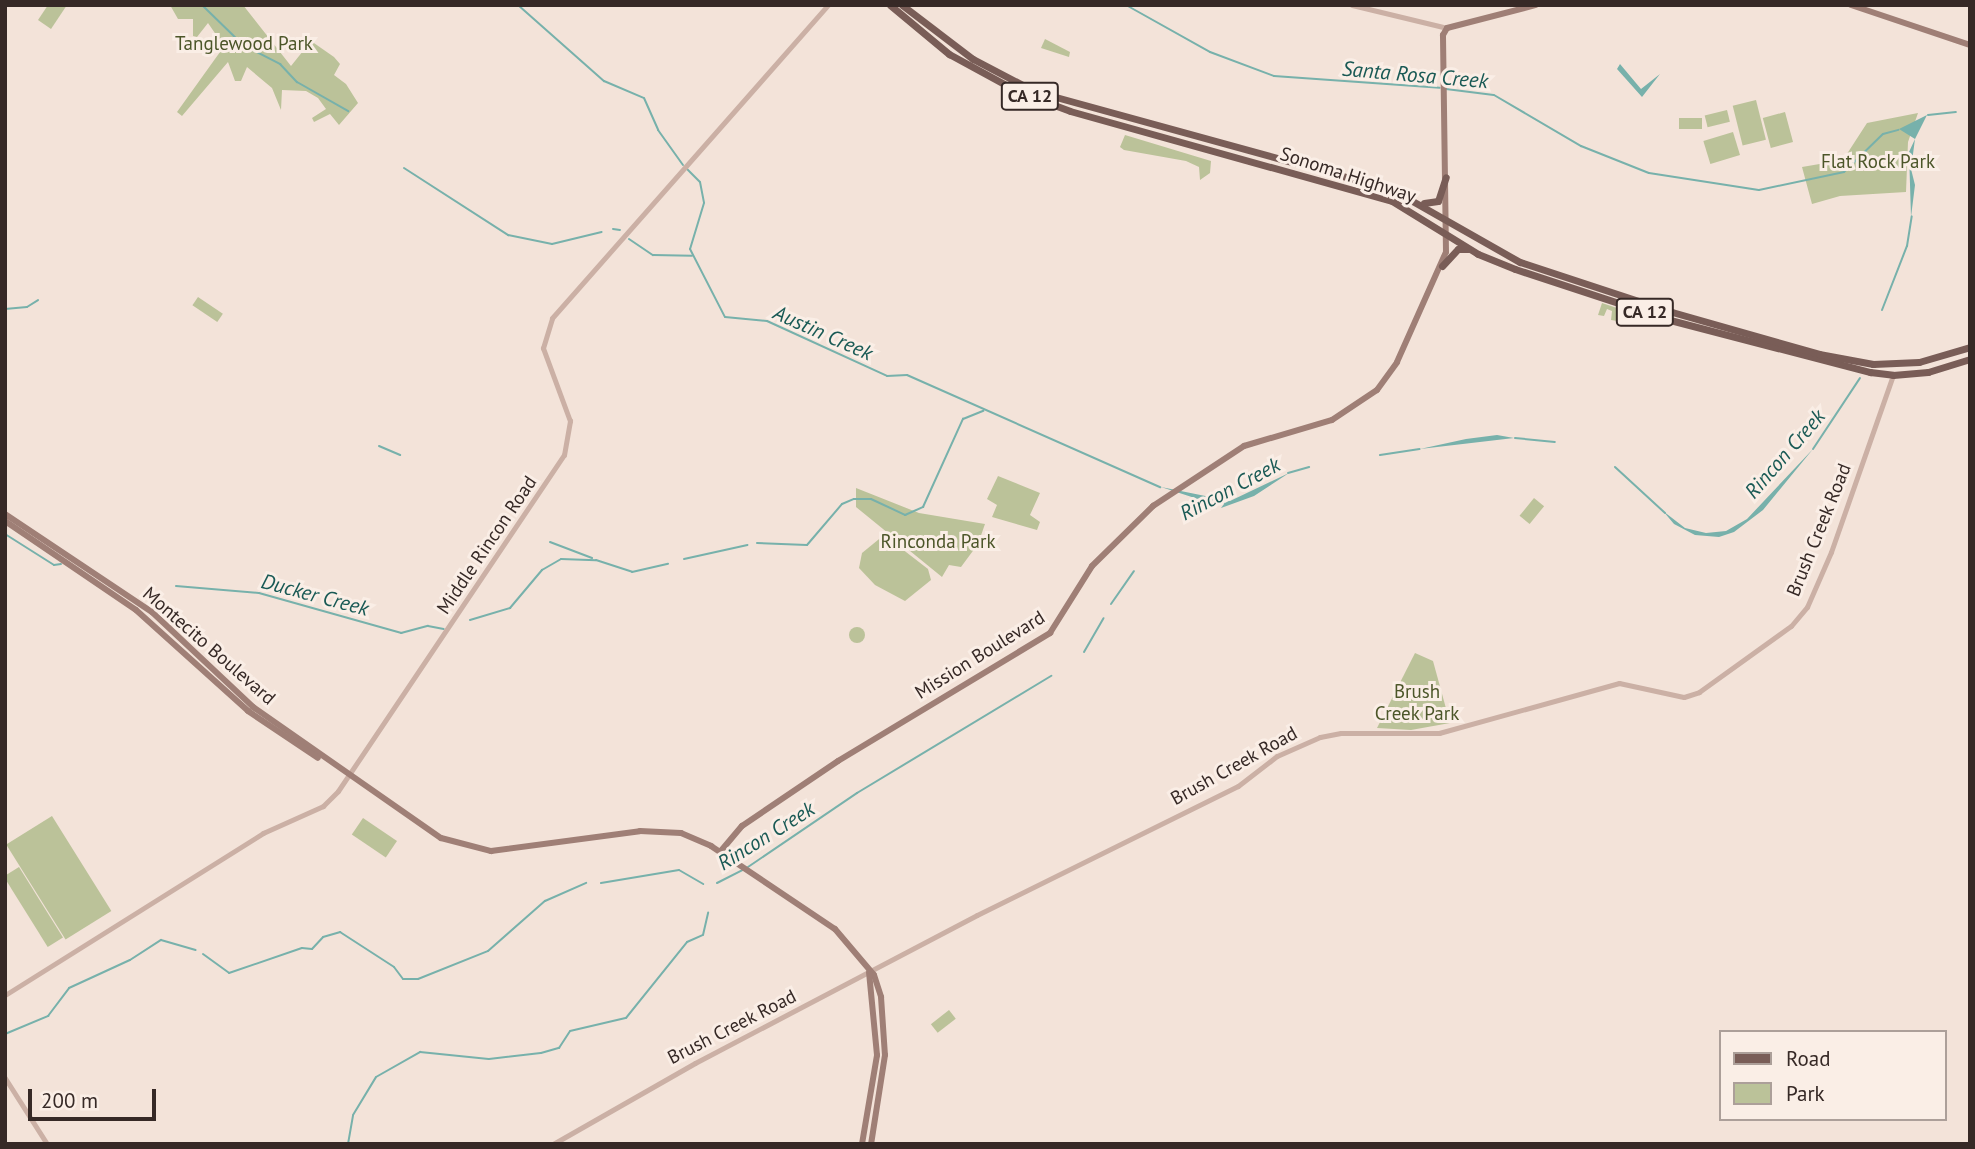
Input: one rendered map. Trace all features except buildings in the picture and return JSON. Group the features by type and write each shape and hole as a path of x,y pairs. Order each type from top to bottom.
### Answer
{"main road":[{"name":"Sonoma Highway","path":"890,5 948,54 1009,87 1070,111 1419,201 1481,243 1529,266 1763,341"},
{"name":"Sonoma Highway","path":"902,5 967,55 1022,87 1392,201 1470,249 1515,270 1893,376 1970,359"},
{"path":"1447,28 1536,5"},
{"path":"1851,5 1970,45"},
{"name":"Mission Boulevard","path":"720,852 742,826 838,761 1050,633 1105,550 1168,495 1252,442 1324,424 1369,397 1397,362 1442,266 1448,221 1441,43 1447,28"},
{"path":"1419,201 1436,203 1446,177"},
{"path":"1442,266 1458,249 1470,249"},
{"name":"Sonoma Highway","path":"1872,368 1896,366 1970,347"},
{"path":"1893,376 1896,366"},
{"name":"Montecito Boulevard","path":"5,514 152,612 253,707 320,758 436,835 469,848 503,850 665,830 694,837 842,934 874,975 881,997 886,1039 871,1144"},
{"name":"Montecito Boulevard","path":"5,521 136,610 248,711 308,754 320,758"},
{"path":"862,1144 877,1055 869,972"}],"street":[{"name":"Middle Rincon Road","path":"5,995 263,832 323,806 349,777 564,455 569,421 543,348 552,318 828,5"},
{"path":"1352,5 1447,28"},
{"name":"Brush Creek Road","path":"553,1144 869,972 1238,786 1281,754 1329,734 1439,733 1619,683 1684,697 1699,692 1791,626 1807,607 1831,552 1893,376"},
{"path":"5,1078 47,1144"}],"green space":[{"path":"48,5 67,5 51,29 38,20"},
{"name":"Tanglewood Park","path":"170,5 243,5 291,66 311,41 334,57 340,64 334,75 346,84 358,103 339,125 330,114 314,122 312,118 326,109 318,98 306,91 282,90 281,110 272,88 247,67 241,81 235,81 228,62 182,116 177,112 220,52 221,42 208,23 197,37 193,36 193,19 178,19"},
{"path":"1045,39 1070,52 1069,57 1041,48"},
{"path":"1756,100 1766,140 1743,146 1733,106"},
{"path":"1727,110 1730,122 1708,127 1705,116"},
{"path":"1785,112 1793,142 1771,148 1763,118"},
{"name":"Flat Rock Park","path":"1918,113 1908,142 1906,192 1840,196 1812,204 1802,167 1843,160 1867,123"},
{"path":"1679,118 1702,118 1702,129 1679,129"},
{"path":"1733,132 1740,155 1710,164 1703,141"},
{"path":"1125,135 1211,161 1210,173 1200,180 1199,167 1186,161 1124,150 1120,147"},
{"path":"198,297 223,314 217,322 192,305"},
{"path":"1602,303 1620,309 1617,321 1611,320 1612,311 1607,309 1604,316 1598,315"},
{"path":"998,476 1040,493 1030,515 1040,522 1037,530 992,517 997,505 987,499"},
{"name":"Rinconda Park","path":"856,488 919,513 985,524 978,544 961,567 949,565 942,577 856,507"},
{"path":"1534,498 1544,506 1530,524 1520,516"},
{"path":"884,535 928,569 931,580 905,601 875,585 859,568 862,553"},
{"path":"857,627 865,635 857,643 849,635"},
{"name":"Brush Creek Park","path":"1415,653 1433,661 1450,723 1411,730 1377,728"},
{"path":"52,816 111,911 66,940 6,845"},
{"path":"363,818 397,841 386,858 352,835"},
{"path":"19,867 63,937 48,947 5,879 5,876"},
{"path":"949,1010 956,1019 938,1033 931,1024"}],"water":[{"path":"1620,64 1641,89 1660,74 1642,97 1617,69"},
{"path":"1927,115 1915,139 1899,129"},
{"path":"1915,139 1911,169 1915,185 1911,217 1909,152"},
{"path":"1497,435 1514,438 1420,449 1466,439"},
{"path":"1813,449 1763,510 1734,532 1719,537 1695,535 1674,524 1663,511 1685,528 1706,533 1726,531 1747,519"},
{"path":"1289,473 1254,496 1221,508 1224,504 1204,501 1161,487 1230,501"}],"waterway":[{"path":"202,5 243,45 280,64 297,82 348,111"},
{"name":"Austin Creek","path":"518,5 604,81 644,98 658,130 683,165"},
{"name":"Santa Rosa Creek","path":"1126,5 1210,52 1274,76 1440,88"},
{"name":"Santa Rosa Creek","path":"1446,89 1494,95 1581,146 1649,173 1759,190 1844,172 1883,134 1898,130"},
{"name":"Santa Rosa Creek","path":"1928,115 1956,112"},
{"path":"404,168 508,235 552,244 602,232"},
{"name":"Austin Creek","path":"687,169 700,182 704,203 690,249 725,317 767,321 887,376 907,375 1160,487"},
{"name":"Rincon Creek","path":"1882,310 1907,246 1912,216"},
{"path":"613,229 620,230"},
{"path":"629,239 653,255 692,256"},
{"path":"5,309 27,307 38,300"},
{"name":"Rincon Creek","path":"1813,449 1860,378"},
{"name":"Ducker Creek","path":"757,543 807,545 842,504 854,499 871,499 905,515 923,507 963,419 983,411"},
{"name":"Rincon Creek","path":"1515,438 1555,442"},
{"path":"379,446 400,455"},
{"name":"Rincon Creek","path":"1380,455 1420,449"},
{"name":"Rincon Creek","path":"1288,473 1309,467"},
{"name":"Rincon Creek","path":"1615,467 1665,513"},
{"name":"Ducker Creek","path":"5,534 54,565 61,564"},
{"path":"550,542 592,558"},
{"name":"Ducker Creek","path":"684,559 747,545"},
{"name":"Ducker Creek","path":"470,620 510,608 542,570 561,559 596,560 632,572 668,564"},
{"name":"Rincon Creek","path":"1111,604 1134,571"},
{"name":"Ducker Creek","path":"176,586 259,593 401,633 428,626 444,629"},
{"name":"Rincon Creek","path":"1084,652 1104,618"},
{"name":"Rincon Creek","path":"748,867 857,793 1051,676"},
{"path":"601,883 679,870 703,884"},
{"name":"Rincon Creek","path":"717,883 743,870"},
{"path":"203,954 229,973 302,948 312,949 323,937 340,932 394,967 403,979 418,979 488,951 545,901 586,883"},
{"name":"Rincon Creek","path":"348,1144 353,1115 376,1077 420,1052 489,1059 541,1053 559,1048 570,1031 626,1018 687,942 703,935 708,913"},
{"path":"5,1034 48,1016 69,988 130,960 161,940 196,950"}]}
